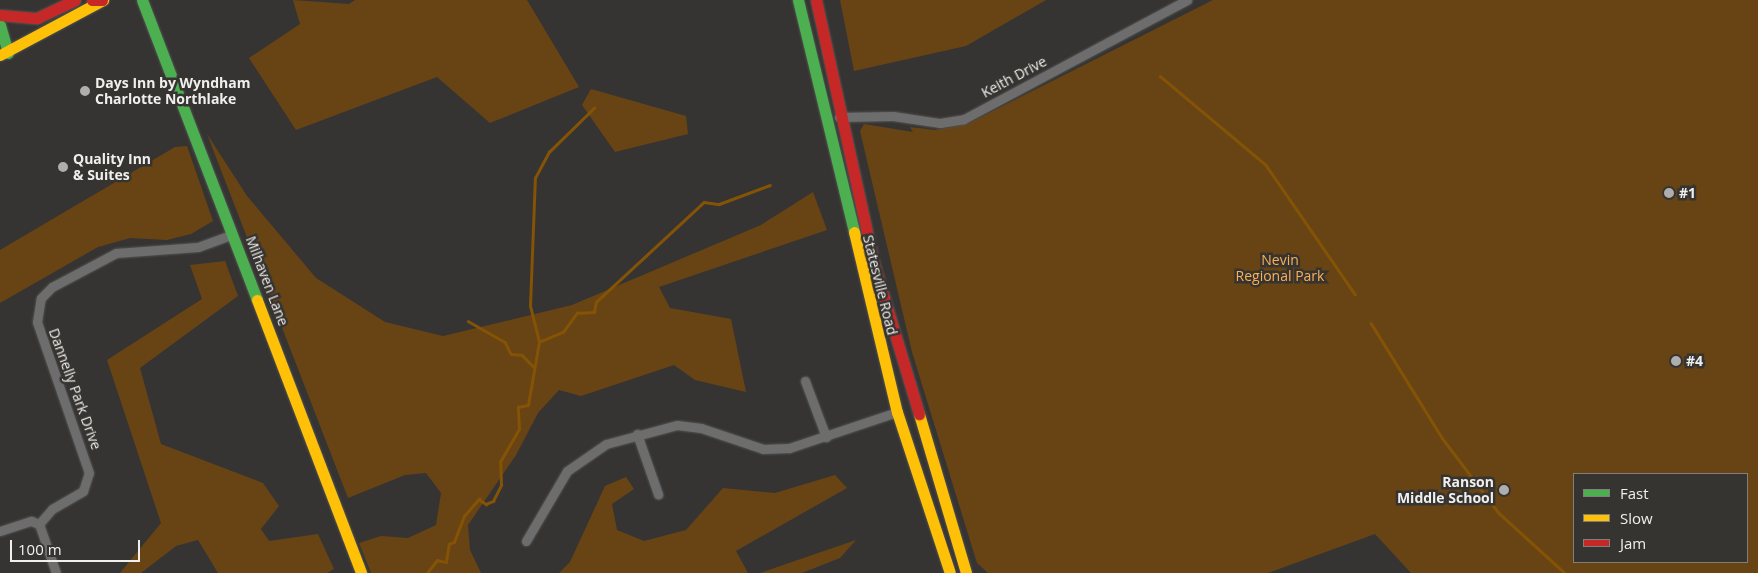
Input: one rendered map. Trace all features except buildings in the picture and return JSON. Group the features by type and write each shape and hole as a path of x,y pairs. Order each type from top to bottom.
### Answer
{"main road":[{"path":"0,15 29,20 75,0"},
{"path":"92,0 103,0"},
{"path":"4,54 103,0"},
{"name":"Milhaven Lane","path":"142,0 361,573"},
{"name":"Statesville Road","path":"798,0 897,412 950,573"},
{"name":"Statesville Road","path":"816,0 839,117 894,342 966,573"},
{"path":"0,25 4,54 0,64"}],"street":[{"name":"Keith Drive","path":"839,117 893,116 940,123 964,119 1187,0"},
{"name":"Dannelly Park Drive","path":"39,524 52,509 83,491 89,473 37,322 44,294 116,253 198,247 233,234"},
{"path":"805,382 826,437"},
{"path":"526,541 573,466 595,450 637,434 661,427 693,426 750,445 780,449 826,437 897,412"},
{"path":"637,434 658,494"},
{"path":"0,531 31,521 39,524 56,573"}],"green space":[{"path":"293,0 349,4 355,0 527,0 579,87 490,123 437,77 296,130 249,58 300,24"},
{"path":"840,0 1046,0 966,46 854,71"},
{"name":"Nevin Regional Park","path":"1213,0 1758,0 1758,573 1411,573 1375,534 1268,573 988,573 977,563 912,352 860,131 864,124 913,132 910,127 935,130 967,124"},
{"path":"591,89 686,116 688,134 615,152 582,105"},
{"path":"207,134 247,196 316,278 385,322 443,336 572,305 761,225 813,192 827,230 659,287 670,308 731,319 746,392 695,380 674,365 581,396 559,390 538,413 516,455 468,525 470,550 481,573 371,573 359,543 381,536 408,538 436,525 441,493 426,473 405,475 348,498"},
{"path":"187,146 213,221 191,234 167,240 130,238 98,247 0,303 0,250 175,147"},
{"path":"225,261 238,296 140,368 161,444 263,483 279,506 261,529 269,541 318,534 334,569 327,573 218,573 198,540 176,546 141,573 120,573 161,523 107,360 202,299 190,265"},
{"path":"835,475 847,488 736,551 748,573 559,573 570,562 605,486 626,477 634,489 612,504 617,530 644,541 686,530 723,488 775,493"},
{"path":"856,540 840,558 802,573 760,573"}],"waterway":[{"path":"1160,76 1266,165 1355,294"},
{"path":"427,573 437,560 446,562 449,544 454,542 464,516 479,499 486,504 493,501 501,485 500,462 519,429 518,407 528,405 539,342 530,306 535,178 549,152 594,108"},
{"path":"539,342 563,332 577,313 594,312 596,302 704,202 719,204 770,185"},
{"path":"468,321 505,342 511,354 522,355 533,366"},
{"path":"1371,323 1443,439 1499,513 1565,573"}],"traffic: fast":[{"path":"142,0 257,300"},
{"path":"798,0 854,232"},
{"path":"0,25 8,53"}],"traffic: slow":[{"path":"0,55 103,0"},
{"path":"854,232 897,412 950,573"},
{"path":"257,300 361,573"},
{"path":"919,414 966,573"}],"traffic: jam":[{"path":"0,15 37,18 75,0"},
{"path":"92,0 102,0"},
{"path":"816,0 874,264 919,414"}],"place":[{"name":"Days Inn by Wyndham Charlotte Northlake","path":"85,91"},
{"name":"Quality Inn & Suites","path":"63,167"},
{"name":"#1","path":"1669,193"},
{"name":"#4","path":"1676,361"},
{"name":"Ranson Middle School","path":"1504,490"}]}
